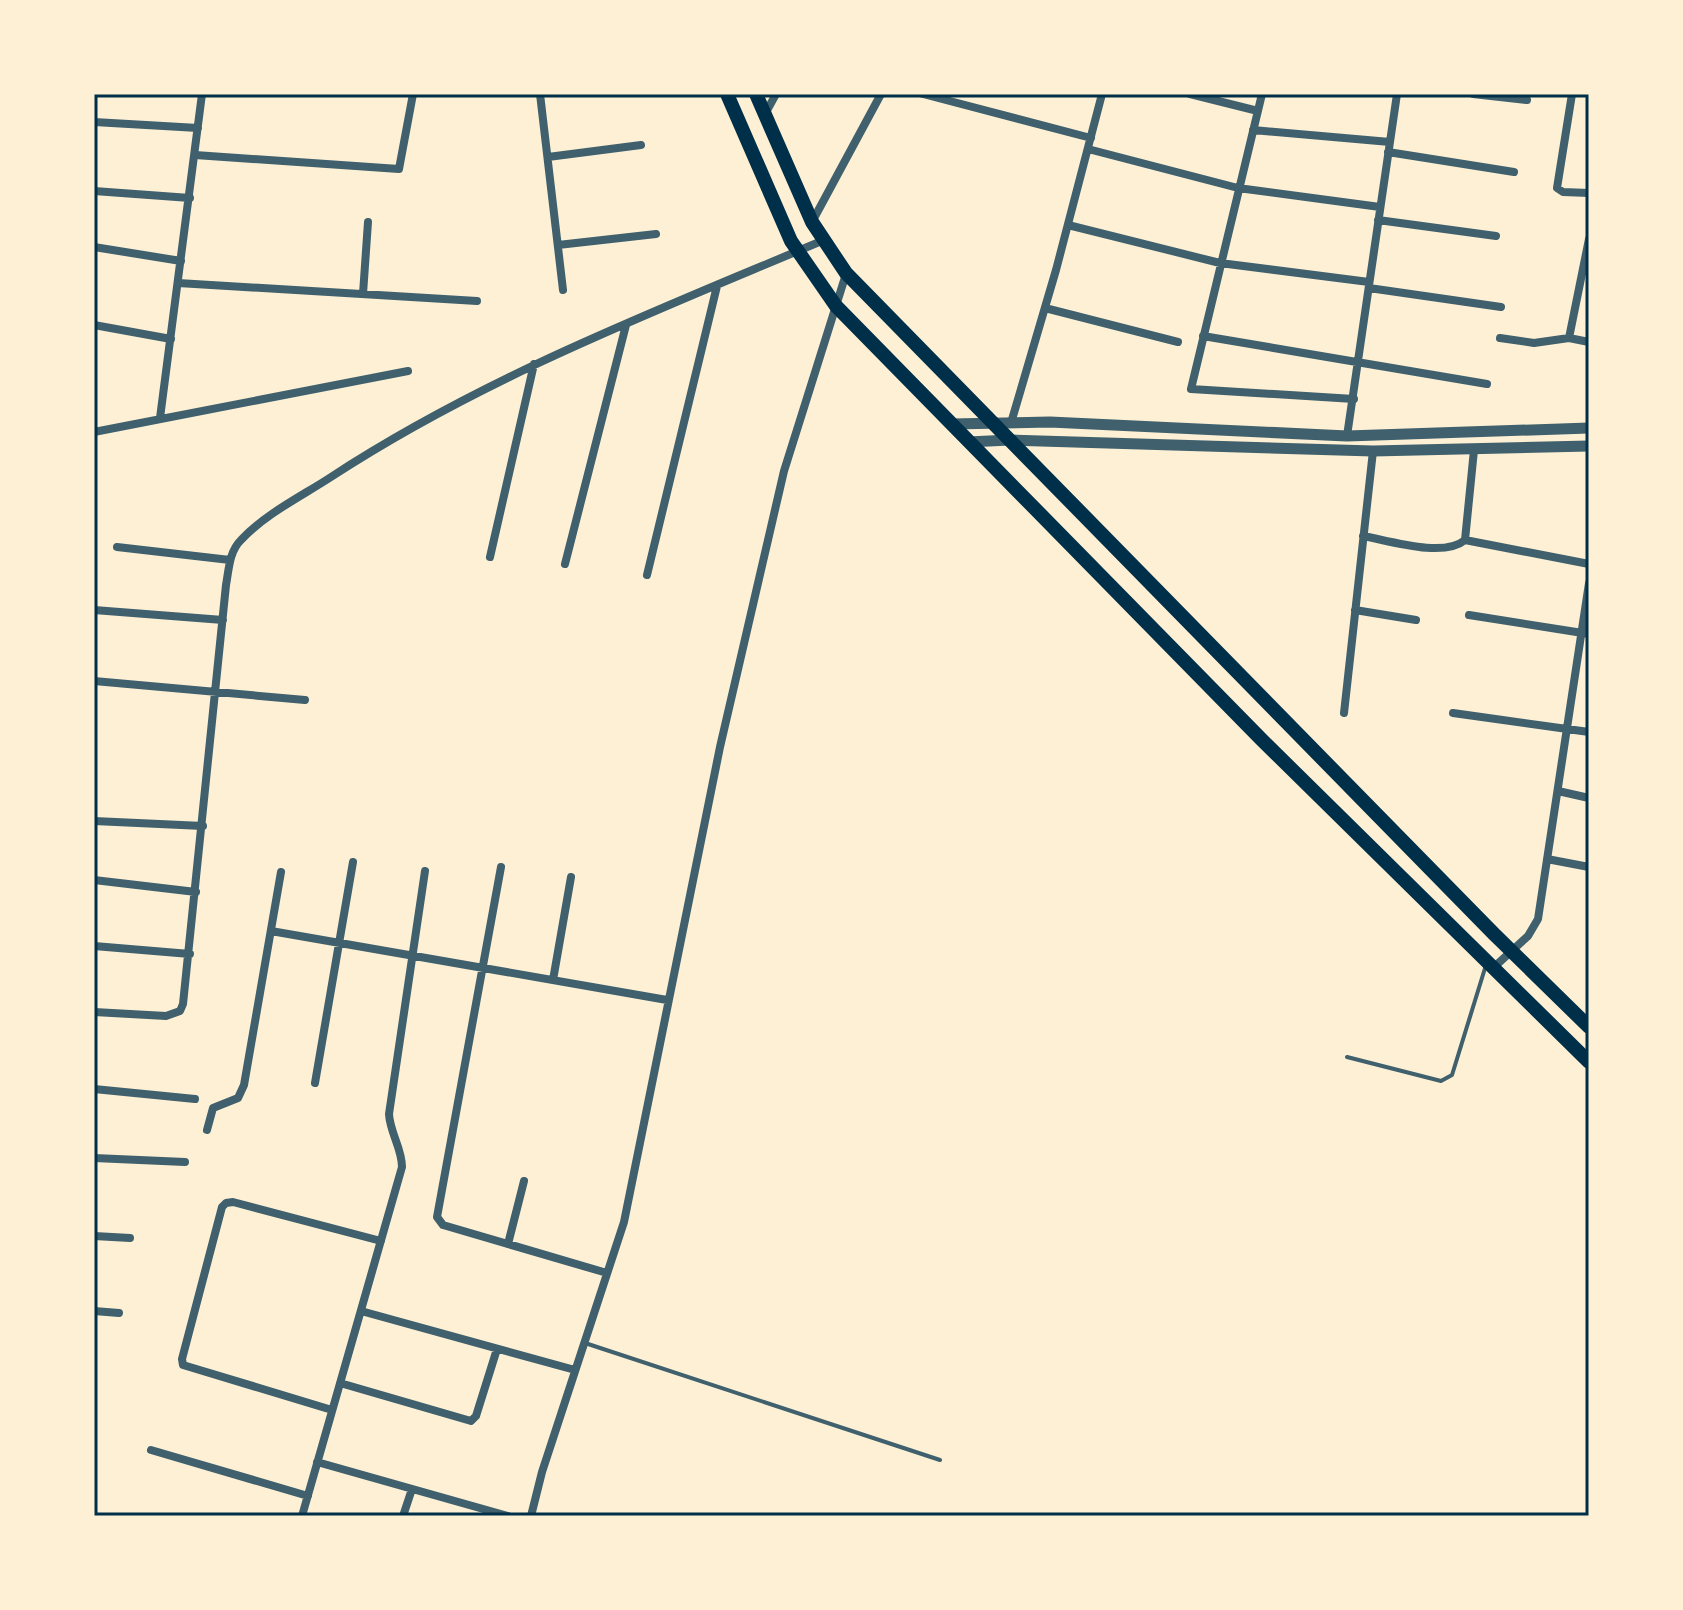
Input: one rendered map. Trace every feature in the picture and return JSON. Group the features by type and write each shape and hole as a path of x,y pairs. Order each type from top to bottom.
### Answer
{"main road":[{"path":"727,94 762,179 797,252 836,306 1261,739 1589,1062"},
{"path":"756,94 812,222 846,273 1589,1027"}],"street":[{"path":"160,418 202,94"},
{"path":"195,155 399,169 413,94"},
{"path":"540,94 563,290"},
{"path":"765,115 776,94"},
{"path":"812,222 881,94"},
{"path":"923,94 1091,138"},
{"path":"1011,423 1102,94"},
{"path":"1190,94 1258,111"},
{"path":"1262,94 1191,389 1354,399"},
{"path":"1347,436 1397,94"},
{"path":"1473,94 1527,100"},
{"path":"1572,94 1557,188 1563,192 1589,193"},
{"path":"94,122 198,128"},
{"path":"1253,130 1389,147 1514,172"},
{"path":"548,157 641,145"},
{"path":"1088,149 1238,188 1380,207"},
{"path":"94,191 190,198"},
{"path":"1378,220 1496,236"},
{"path":"363,294 368,222"},
{"path":"1068,225 1220,263 1501,307"},
{"path":"558,245 656,234"},
{"path":"1569,338 1589,239"},
{"path":"94,1012 166,1016 180,1011 190,954 230,560 240,541 262,522 371,451 534,364 824,240"},
{"path":"94,247 181,261"},
{"path":"531,1516 542,1472 624,1222 720,747 784,471 846,273"},
{"path":"178,283 477,301"},
{"path":"647,575 717,286"},
{"path":"1045,308 1178,342"},
{"path":"94,325 171,339"},
{"path":"565,564 626,325"},
{"path":"1203,336 1487,384"},
{"path":"1500,338 1534,343 1569,338 1589,342"},
{"path":"490,557 534,364"},
{"path":"94,432 408,371"},
{"path":"951,424 1011,423 1347,436 1589,428"},
{"path":"968,442 1010,440 1373,451 1589,446"},
{"path":"1363,536 1440,549 1457,547 1465,540 1474,450"},
{"path":"1344,713 1373,451"},
{"path":"1465,540 1589,564"},
{"path":"117,547 230,560"},
{"path":"1489,966 1528,936 1538,919 1586,633 1589,583"},
{"path":"94,610 223,620"},
{"path":"1355,610 1416,620"},
{"path":"1469,615 1586,633"},
{"path":"94,681 305,700"},
{"path":"1453,713 1589,732"},
{"path":"1558,791 1589,798"},
{"path":"94,821 203,826"},
{"path":"1547,859 1589,867"},
{"path":"315,1083 353,862"},
{"path":"501,867 437,1217 443,1225 607,1273"},
{"path":"302,1516 402,1167 389,1114 425,871"},
{"path":"207,1130 213,1108 238,1098 244,1085 281,872"},
{"path":"553,980 571,877"},
{"path":"94,880 196,892"},
{"path":"271,931 667,1000"},
{"path":"94,946 190,954"},
{"path":"94,1089 195,1099"},
{"path":"94,1158 185,1162"},
{"path":"508,1244 524,1181"},
{"path":"332,1410 183,1365 182,1359 222,1207 233,1202 381,1241"},
{"path":"94,1236 130,1238"},
{"path":"94,1311 119,1313"},
{"path":"361,1311 575,1370"},
{"path":"340,1383 471,1421 476,1416 497,1349"},
{"path":"151,1450 308,1496"},
{"path":"317,1462 508,1516"},
{"path":"403,1516 412,1489"}],"lane":[{"path":"1347,1057 1441,1081 1447,1079 1452,1075 1489,966"},
{"path":"584,1343 940,1460"}]}
